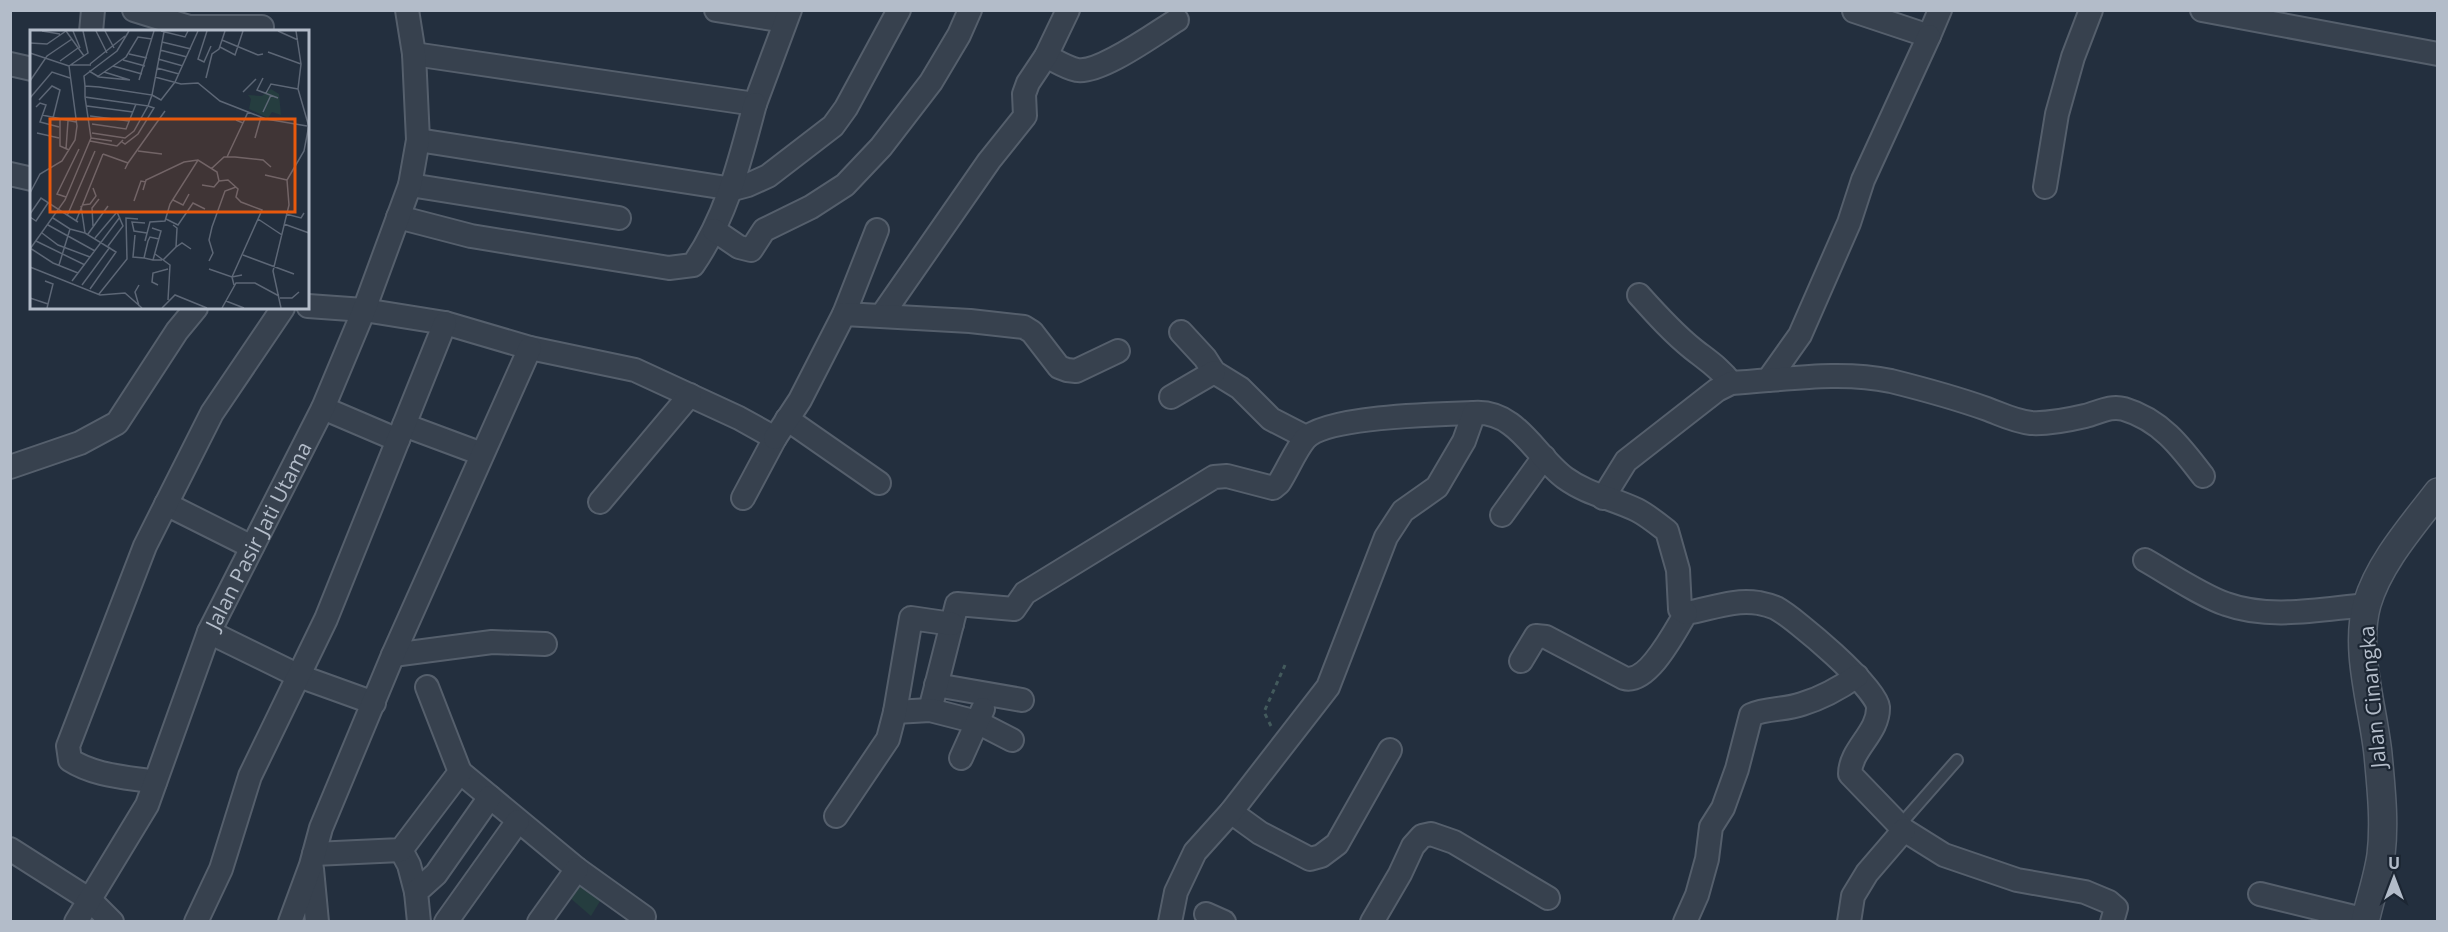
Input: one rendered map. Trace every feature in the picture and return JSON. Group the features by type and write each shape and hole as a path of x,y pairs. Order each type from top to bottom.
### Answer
{"street":[{"path":"91,30 93,10"},
{"path":"134,10 174,27 261,23"},
{"name":"Jalan Pasir Jati Utama","path":"76,921 147,805 209,632 323,408 364,310 398,217 410,184 418,140 414,54 408,10"},
{"path":"398,217 471,236 669,268 693,265 706,246 733,189 755,104 787,16 716,10"},
{"path":"418,140 733,189 748,185 768,176 833,126 846,108 899,10"},
{"path":"714,230 739,247 751,250 764,230 811,207 845,184 881,147 931,82 970,10"},
{"path":"882,315 989,161 1025,116 1024,94 1028,83 1046,56 1068,10"},
{"path":"1768,380 1800,335 1849,223 1863,180 1940,10"},
{"path":"2044,187 2056,114 2073,57 2091,10"},
{"path":"2202,10 2438,54"},
{"path":"1854,11 1929,36"},
{"path":"1046,56 1077,70 1090,69 1112,60 1177,20"},
{"path":"414,54 755,104"},
{"path":"10,64 30,69"},
{"path":"10,174 30,179"},
{"path":"410,184 619,218"},
{"path":"743,498 775,438 800,400 844,314 877,230"},
{"path":"1640,296 1679,336 1717,367 1731,383"},
{"path":"309,306 364,310 445,322 530,348 635,370 775,438"},
{"path":"10,467 80,443 117,423 190,309"},
{"path":"155,782 96,773 81,767 70,760 68,746 145,546 213,413 282,309"},
{"path":"844,314 970,321 1028,329 1059,368 1067,370 1076,371 1118,351"},
{"path":"196,921 221,869 250,776 326,620 445,322"},
{"path":"1181,332 1205,358 1214,372 1240,388 1271,419 1306,437"},
{"path":"290,921 313,860 321,828 353,746 530,348"},
{"path":"1171,397 1214,372"},
{"path":"1603,498 1626,461 1703,401 1731,383 1848,375 1890,381 1989,410 2015,421 2039,424 2085,416 2111,408 2124,409 2151,421 2175,439 2203,476"},
{"path":"600,502 690,395"},
{"path":"323,408 482,454"},
{"path":"930,710 957,604 1014,609 1025,593 1035,586 1214,477 1227,476 1273,488 1279,483 1306,437 1336,424 1400,417 1488,412 1507,420 1563,477 1589,493 1637,510 1667,531 1678,570 1680,609 1686,613"},
{"path":"1170,921 1176,892 1195,852 1231,812 1328,687 1386,537 1403,511 1437,487 1464,441 1474,413"},
{"path":"788,419 879,483"},
{"path":"1502,515 1544,458"},
{"name":"Jalan Cinangka","path":"2365,921 2381,854 2382,811 2378,751 2362,632 2367,605 2375,583 2438,492"},
{"path":"166,504 252,547"},
{"path":"2145,560 2225,604 2260,612 2303,611 2367,605"},
{"path":"1521,661 1536,636 1546,637 1624,678 1635,679 1645,673 1660,654 1686,613 1726,603 1758,603 1776,608 1807,631 1857,676 1875,697 1878,705 1877,720 1853,759 1850,774 1902,827 1944,855 2018,880 2085,892 2109,902 2116,908 2112,921"},
{"path":"836,816 888,739 895,712 911,618 952,624"},
{"path":"209,632 299,676 374,703"},
{"path":"393,655 492,642 545,644"},
{"path":"1684,921 1697,895 1707,859 1711,827 1723,808 1734,778 1751,715 1801,705 1839,688 1857,676"},
{"path":"936,685 1022,700"},
{"path":"427,687 460,772 577,869 647,920"},
{"path":"961,758 989,694"},
{"path":"895,712 930,710 977,722 1012,740"},
{"path":"1231,812 1260,833 1310,859 1321,856 1337,844 1390,750"},
{"path":"313,860 401,850 460,772"},
{"path":"416,892 436,874 489,797"},
{"path":"446,921 518,821"},
{"path":"1849,921 1853,896 1867,873 1902,827"},
{"path":"1383,917 1413,846 1422,836 1431,834 1454,842 1548,898"},
{"path":"10,849 90,900 112,921"},
{"path":"401,850 409,865 416,892 419,921"},
{"path":"313,860 317,921"},
{"path":"539,921 577,869"},
{"path":"2260,894 2365,921"}],"lane":[{"path":"1902,827 1957,760"}],"path":[{"path":"1281,747 1264,712 1285,665"}],"green space":[{"path":"582,882 602,898 591,916 569,897"}]}
